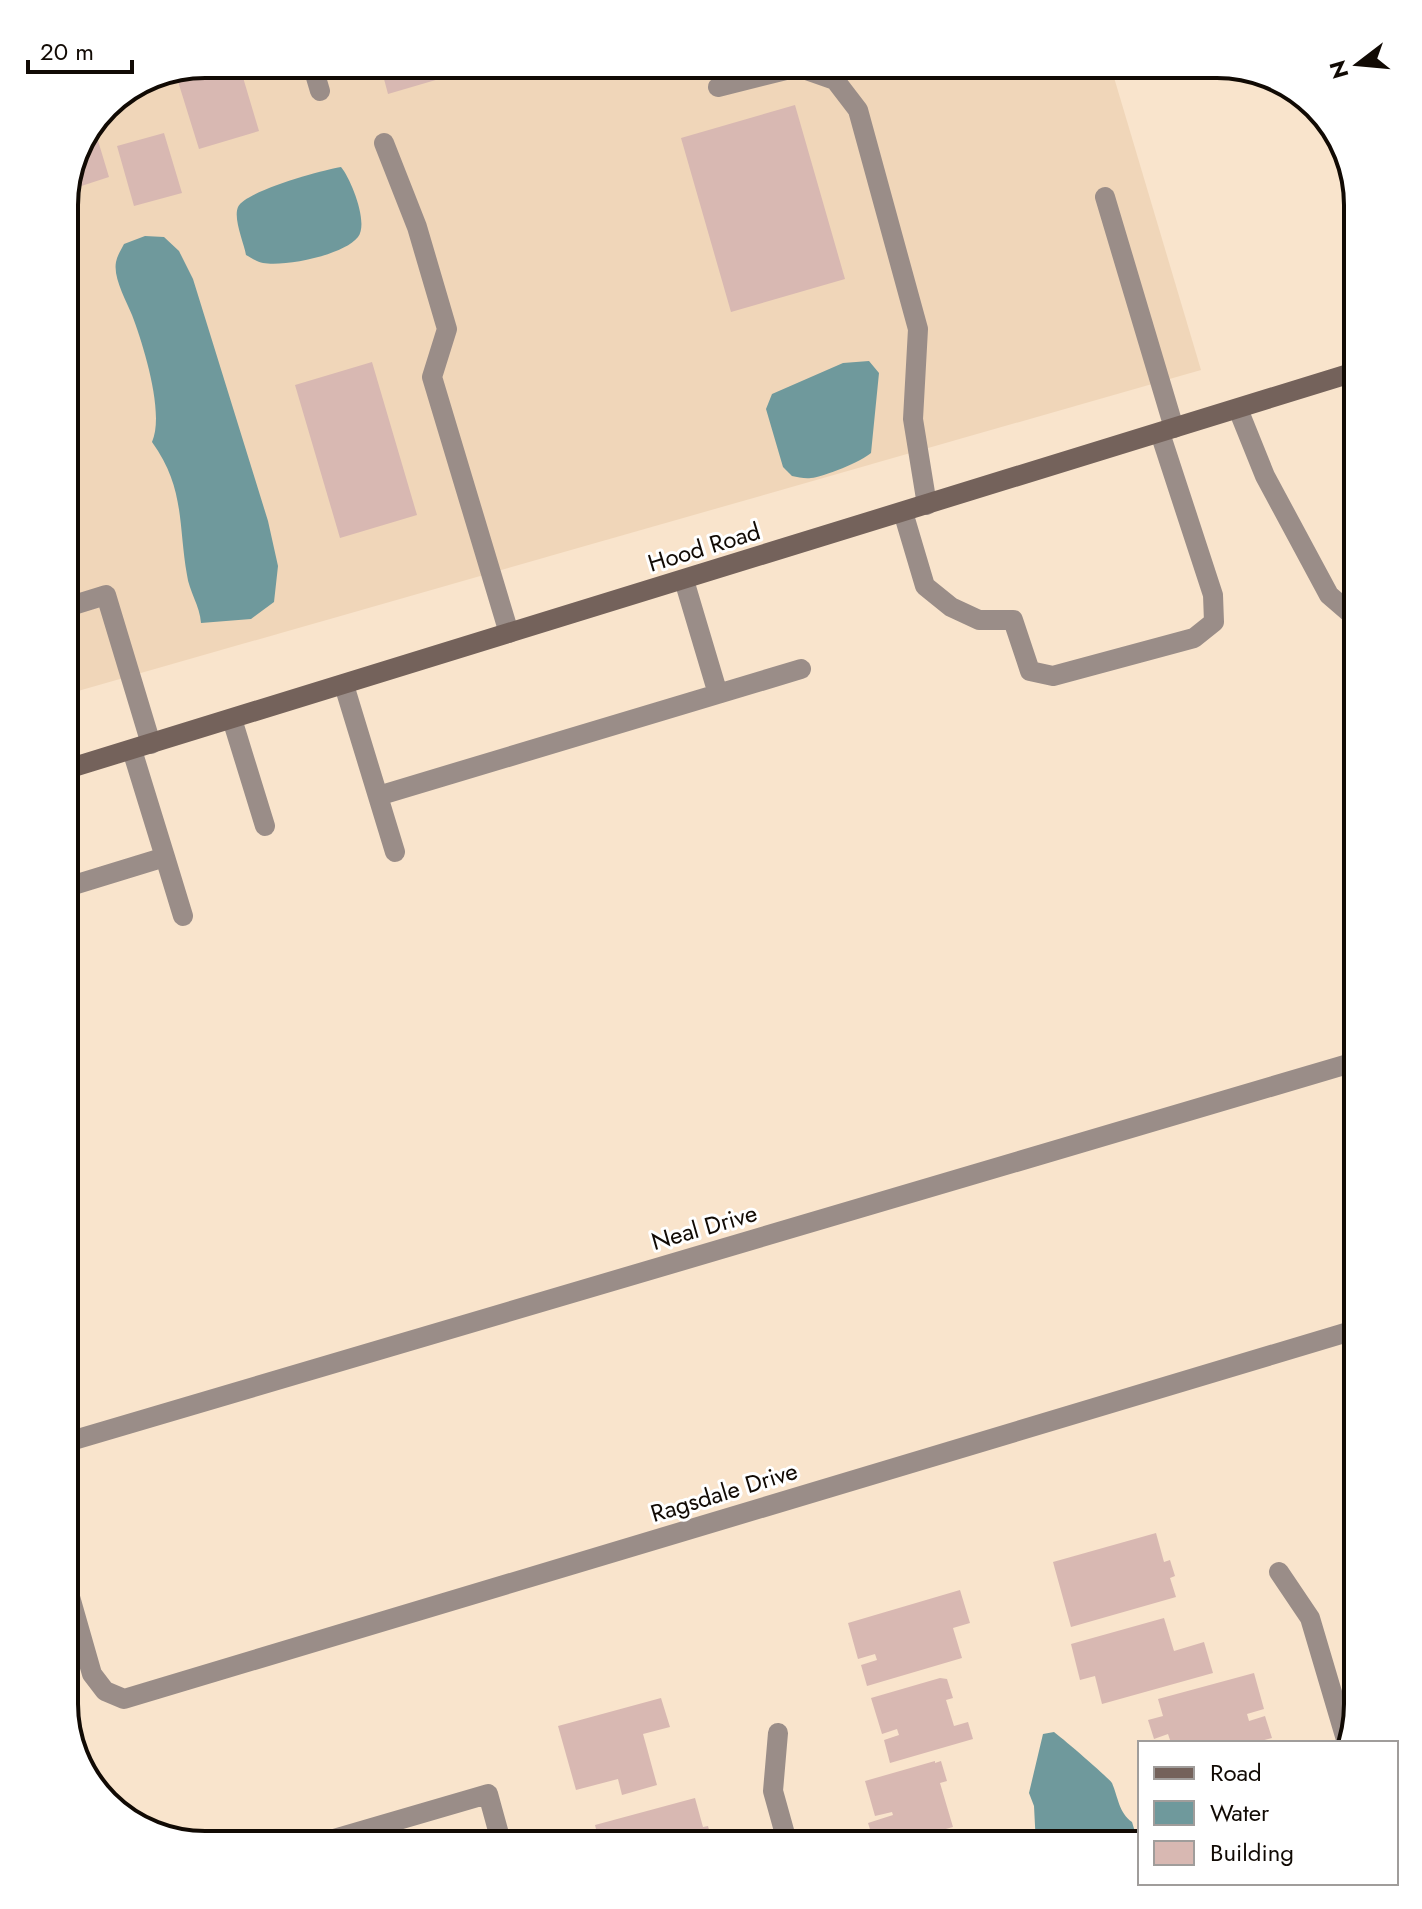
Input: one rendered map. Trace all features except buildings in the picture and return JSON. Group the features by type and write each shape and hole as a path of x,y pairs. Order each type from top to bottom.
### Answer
{"street":[{"path":"316,78 320,91"},
{"path":"718,87 754,78"},
{"path":"829,78 835,80 858,110 918,329 913,419 927,505"},
{"path":"384,143 417,227 447,329 432,377 509,633"},
{"path":"903,512 925,586 951,607 979,620 1013,620 1030,671 1053,676 1194,638 1214,622 1213,595 1105,197"},
{"name":"Hood Road","path":"78,766 1344,375"},
{"path":"1238,409 1265,476 1329,595 1344,608"},
{"path":"684,580 718,694"},
{"path":"78,604 106,595 165,857 183,916"},
{"path":"378,796 801,669"},
{"path":"344,685 395,852"},
{"path":"232,719 265,826"},
{"path":"78,884 165,857"},
{"name":"Neal Drive","path":"78,1439 1344,1065"},
{"name":"Ragsdale Drive","path":"78,1625 92,1674 105,1691 124,1699 1344,1333"},
{"path":"1279,1572 1310,1618 1342,1727"},
{"path":"778,1733 773,1791 784,1831"},
{"path":"361,1831 488,1794 498,1831"}],"shaded area":[{"path":"1114,78 1201,370 78,691 78,196 82,172 99,134 115,115 134,99 180,80"}],"water":[{"path":"341,167 354,191 360,212 361,230 358,237 328,254 299,261 263,263 246,255 237,218 238,207 244,201 285,182"},
{"path":"145,236 164,237 179,251 193,279 268,521 278,566 274,602 251,619 201,623 188,581 175,491 163,459 152,442 156,414 147,360 116,275 117,260 124,244"},
{"path":"869,361 879,373 871,453 825,475 809,478 792,476 783,467 766,409 772,394 843,363"},
{"path":"1054,1732 1112,1783 1135,1831 1035,1831 1034,1806 1029,1793 1043,1734"}]}
